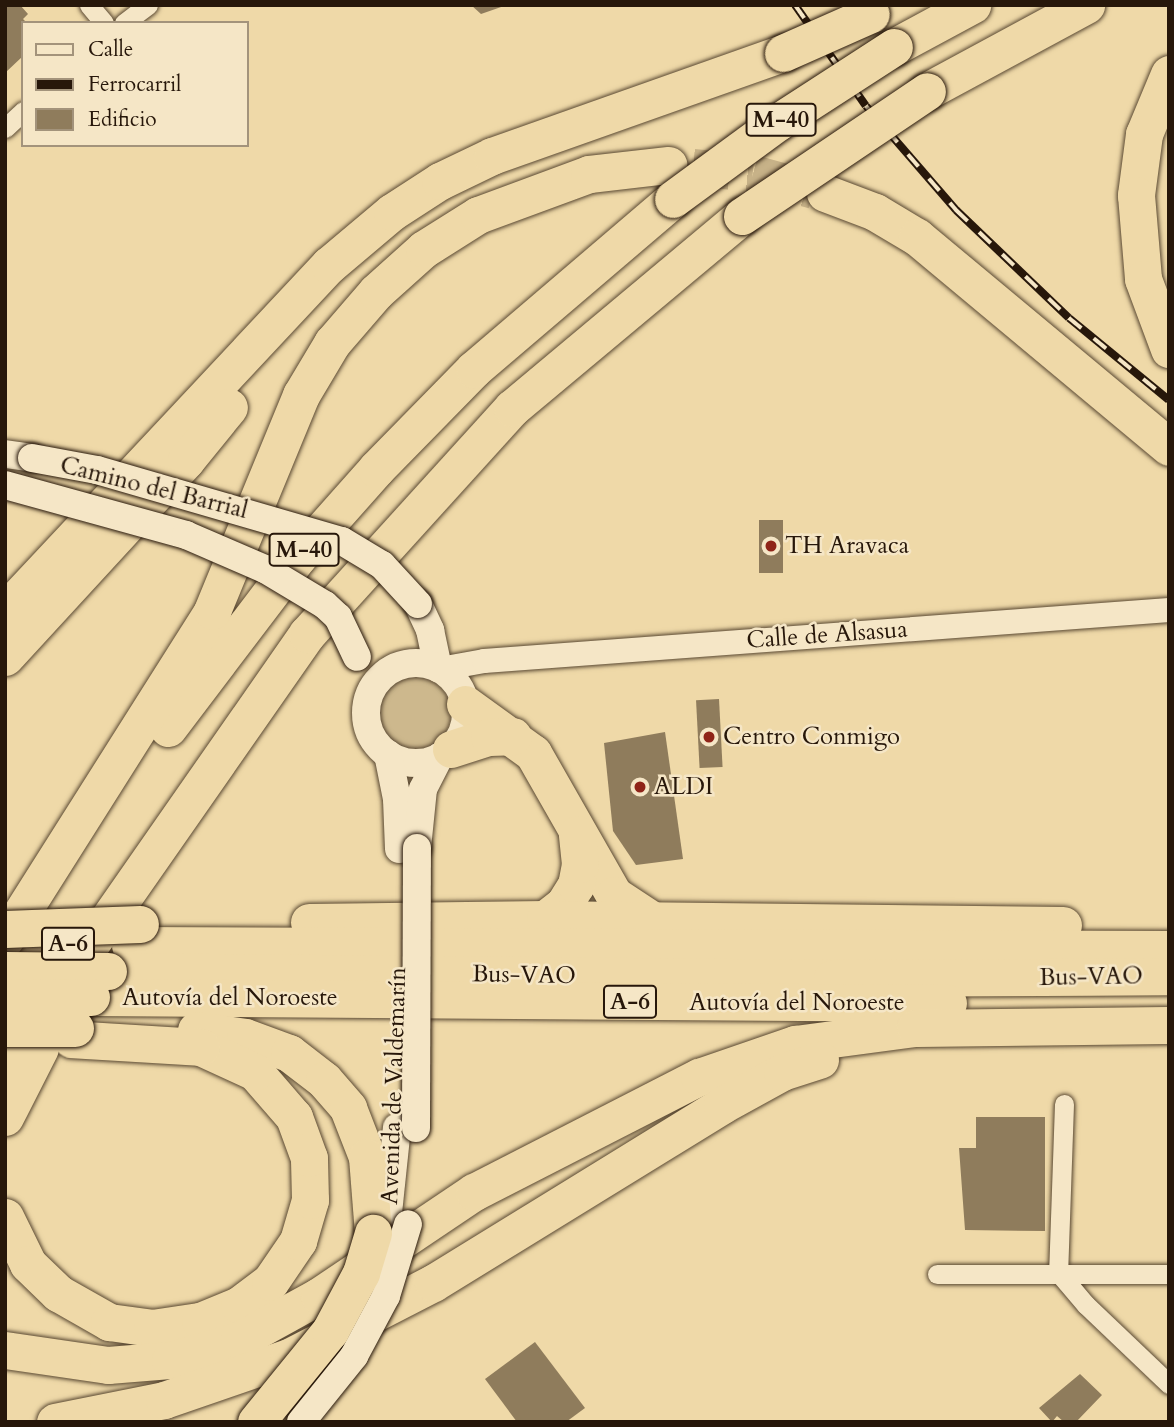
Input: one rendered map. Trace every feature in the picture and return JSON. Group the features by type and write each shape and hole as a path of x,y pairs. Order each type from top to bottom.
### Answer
{"highway":[{"name":"M-40","path":"5,965 176,716 298,557 474,369 670,182 778,122 894,47 972,5"},
{"name":"M-40","path":"5,1067 215,760 307,634 512,408 742,216 927,92 1086,5"},
{"path":"5,611 329,265 392,212 440,181 492,156 783,53 881,10"},
{"path":"1169,74 1144,134 1136,195 1143,279 1169,349"},
{"path":"5,941 212,611 301,395 332,343 376,292 424,249 500,205 589,174 670,182"},
{"path":"825,193 875,212 917,236 1169,447"},
{"path":"5,657 187,460 352,248"},
{"path":"464,699 513,736 544,767 614,895 652,920"},
{"path":"445,753 489,737 513,736"},
{"path":"5,1117 33,1060 215,760"},
{"path":"545,919 571,895 579,875 575,823"},
{"path":"5,1028 102,984 545,919 1169,926"},
{"path":"5,929 102,984 193,1030 245,1037 289,1053 324,1080 348,1108 389,1230 360,1273 330,1331 256,1422"},
{"name":"Autovía del Noroeste","path":"5,941 102,984 1169,1002"},
{"name":"Autovía del Noroeste","path":"5,998 102,984 1169,949"},
{"name":"Bus-VAO","path":"5,970 102,984 1169,976"},
{"path":"5,1038 102,984"},
{"path":"5,1217 28,1264 66,1300 109,1322 152,1328 200,1321 239,1305 270,1282 298,1241 310,1200 309,1158 294,1117 256,1072 201,1047 102,984"},
{"path":"5,1350 108,1365 170,1360 239,1340 319,1296 474,1192 699,1077 784,1047 829,1037 915,1028 1169,1025"},
{"path":"55,1422 164,1400 289,1357 422,1290 782,1072 858,1047 909,1042 1169,1037"}],"main road":[{"name":"Camino del Barrial","path":"18,456 97,470 342,541 382,565 418,604 430,630 439,669"},
{"name":"Camino del Barrial","path":"5,485 186,535 265,569 326,605 338,617 357,657 368,698"},
{"path":"415,663 439,669 464,699 462,733 445,753 413,763 388,754 369,729 368,698 382,676 397,667 415,663"},
{"name":"Avenida de Valdemarín","path":"408,848 423,789 445,753"},
{"name":"Avenida de Valdemarín","path":"301,1422 354,1356 386,1296 389,1230 406,1128 408,848 388,754"},
{"name":"Avenida de Valdemarín","path":"265,1422 286,1405 345,1325 372,1276 389,1230"}],"street":[{"path":"89,5 102,21"},
{"path":"127,21 148,5"},
{"path":"5,128 21,113"},
{"name":"Calle de Alsasua","path":"439,669 484,661 1169,610"},
{"path":"464,699 470,676 484,661"},
{"path":"1064,1104 1058,1272 1086,1305 1169,1384"},
{"path":"937,1274 1169,1274"}],"shaded area":[{"path":"415,677 435,683 445,693 451,713 445,733 435,743 415,749 395,743 385,733 379,713 385,693 395,683"}],"building":[{"path":"5,5 20,5 28,14 23,19 25,21 21,21 21,58 5,73"},
{"path":"471,5 504,5 504,6 481,14"},
{"name":"TH Aravaca","path":"759,520 783,520 783,573 759,573"},
{"name":"Centro Conmigo","path":"719,699 723,767 700,768 696,700"},
{"name":"ALDI","path":"665,732 683,859 636,865 613,831 604,743"},
{"path":"976,1117 1045,1117 1045,1231 965,1230 959,1148 976,1148"},
{"path":"535,1342 585,1408 566,1422 517,1422 485,1379"},
{"path":"1080,1374 1102,1395 1076,1422 1064,1422 1057,1416 1052,1422 1039,1408"}],"tunnel":[{"path":"693,167 753,173 814,190"}],"railway":[{"path":"795,5 866,106 956,210 1069,318 1169,400"}],"place":[{"name":"TH Aravaca","path":"771,546"},
{"name":"Centro Conmigo","path":"709,737"},
{"name":"ALDI","path":"640,787"}]}
